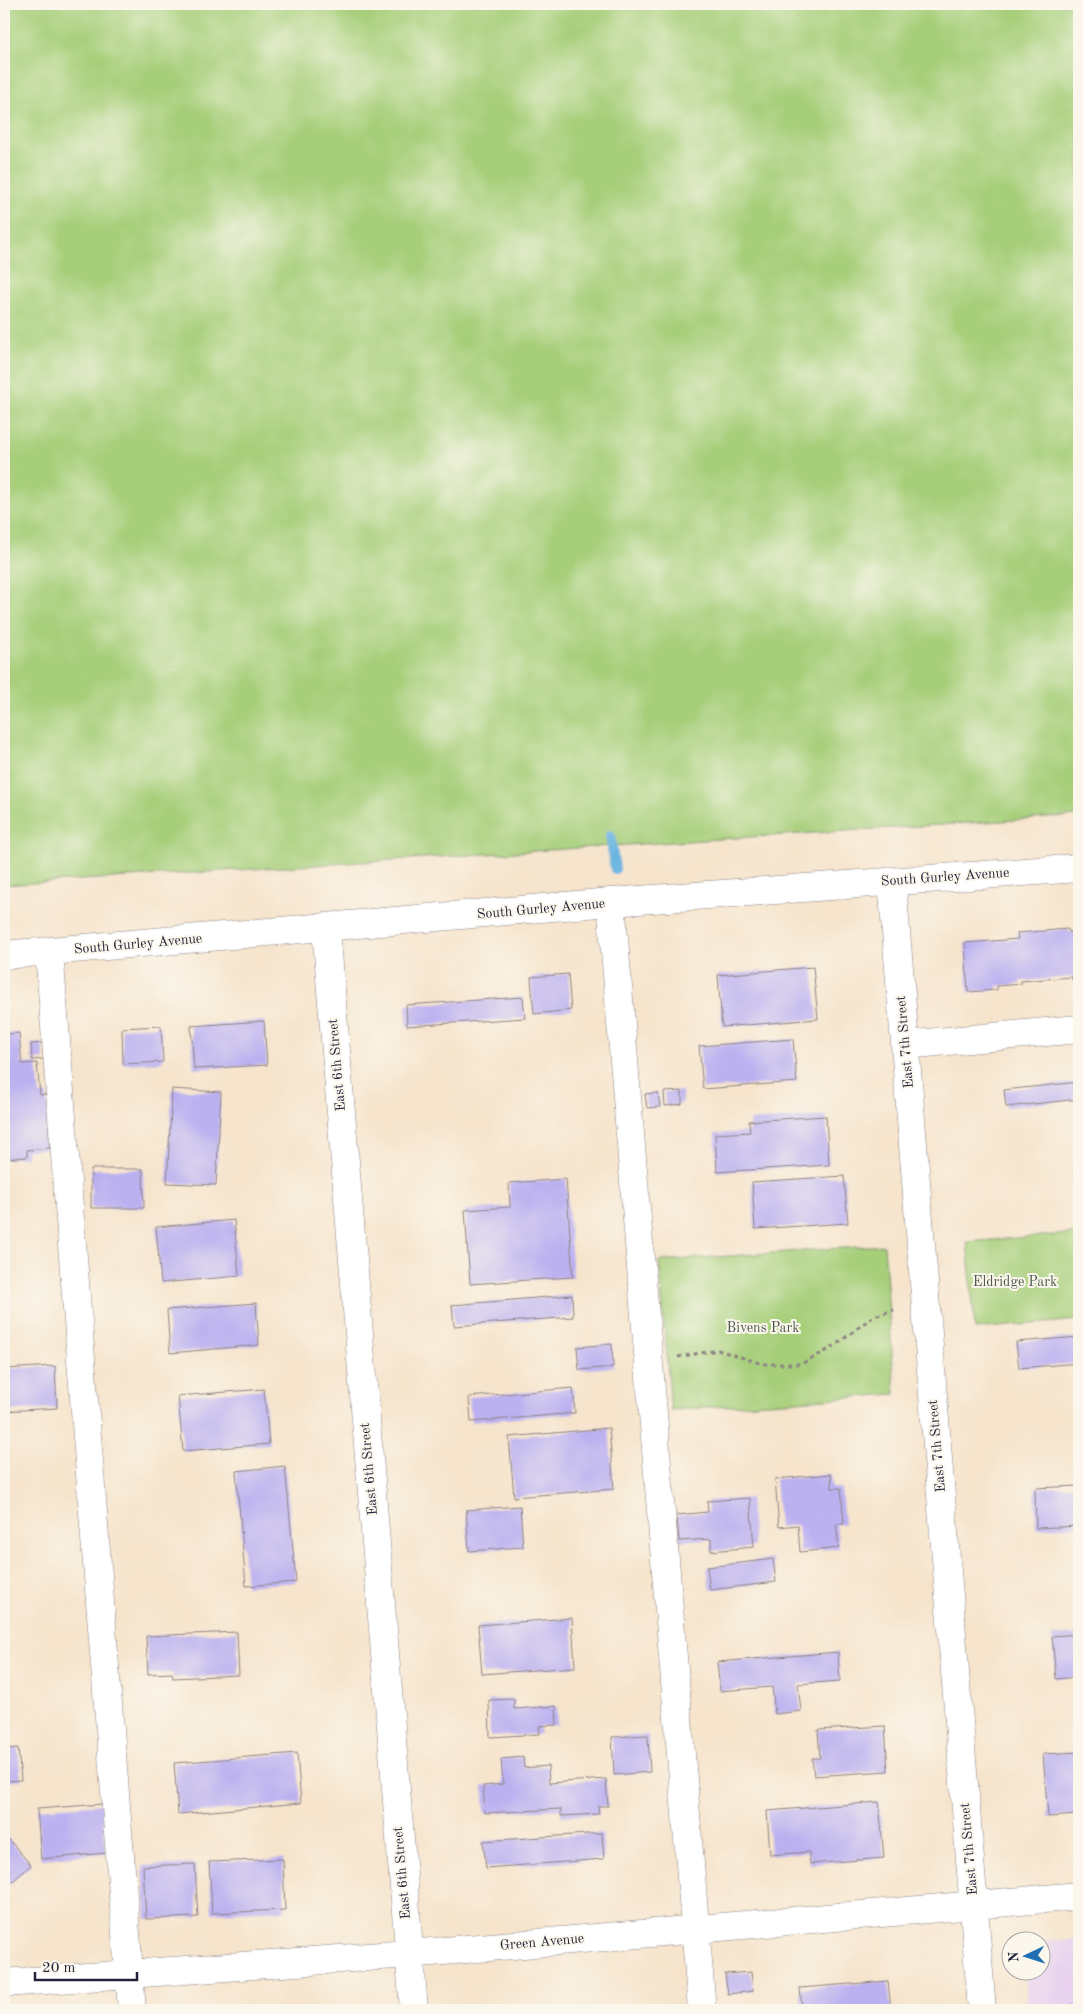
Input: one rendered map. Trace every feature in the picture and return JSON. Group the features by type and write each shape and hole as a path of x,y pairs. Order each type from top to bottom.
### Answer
{"street":[{"name":"South Gurley Avenue","path":"4,955 611,902 1079,868"},
{"name":"East 7th Street","path":"892,881 982,2010"},
{"path":"611,902 702,2010"},
{"name":"East 6th Street","path":"326,928 414,2010"},
{"path":"49,951 132,2010"},
{"path":"905,1045 1079,1029"},
{"name":"Green Avenue","path":"4,1983 409,1954 696,1927 1079,1896"}],"path":[{"path":"649,1362 718,1350 763,1364 801,1364 830,1349 874,1316 895,1310"}],"shaded area":[{"path":"1079,1939 1079,2010 1028,2010 1026,1982 1050,1982 1050,1941"}],"green space":[{"path":"4,4 1079,4 1079,816 4,885"},
{"name":"Eldridge Park","path":"1079,1233 1079,1320 975,1329 967,1242"},
{"name":"Bivens Park","path":"884,1245 895,1394 671,1410 659,1261"}],"building":[{"path":"1068,929 1069,932 1079,932 1079,980 1072,980 1072,977 1021,981 1021,984 997,986 997,990 968,992 965,943 1018,939 1017,933"},
{"path":"813,967 818,1019 722,1027 718,975"},
{"path":"568,974 571,1010 534,1014 531,977"},
{"path":"523,997 525,1018 407,1026 406,1005"},
{"path":"264,1021 267,1065 194,1069 191,1026"},
{"path":"161,1026 163,1062 123,1064 122,1028"},
{"path":"19,1033 22,1064 37,1063 40,1095 47,1094 50,1148 27,1150 27,1157 4,1159 4,1034"},
{"path":"793,1039 797,1082 703,1089 699,1046"},
{"path":"42,1043 44,1059 32,1060 31,1044"},
{"path":"1079,1082 1079,1099 1006,1107 1004,1090"},
{"path":"172,1089 221,1092 216,1185 167,1183"},
{"path":"682,1091 682,1104 665,1106 664,1092"},
{"path":"658,1093 660,1107 647,1108 645,1094"},
{"path":"826,1116 829,1165 717,1172 715,1134 750,1132 749,1121"},
{"path":"91,1169 143,1169 144,1208 91,1208"},
{"path":"844,1176 848,1223 755,1229 752,1182"},
{"path":"566,1179 573,1277 470,1284 465,1210 510,1207 509,1183"},
{"path":"234,1220 239,1276 161,1283 156,1227"},
{"path":"572,1295 573,1317 454,1326 452,1305"},
{"path":"256,1303 259,1345 170,1353 167,1310"},
{"path":"1079,1337 1079,1363 1019,1368 1016,1342"},
{"path":"612,1344 613,1367 579,1370 577,1347"},
{"path":"55,1366 57,1408 4,1411 4,1369"},
{"path":"573,1388 575,1413 471,1422 469,1397"},
{"path":"264,1389 269,1444 183,1451 178,1396"},
{"path":"609,1428 614,1489 514,1497 509,1437"},
{"path":"285,1466 296,1582 246,1586 236,1471"},
{"path":"831,1474 832,1488 841,1488 844,1524 836,1524 839,1548 800,1552 798,1525 779,1527 775,1479"},
{"path":"1079,1486 1079,1526 1036,1528 1035,1488"},
{"path":"750,1498 754,1547 711,1551 711,1539 679,1541 677,1515 708,1512 707,1501"},
{"path":"520,1506 523,1547 469,1551 466,1510"},
{"path":"773,1559 776,1582 710,1590 707,1567"},
{"path":"572,1618 575,1667 482,1674 478,1625"},
{"path":"237,1632 239,1675 173,1678 172,1673 148,1674 146,1636"},
{"path":"1079,1634 1079,1677 1056,1679 1052,1636"},
{"path":"838,1652 840,1681 798,1684 801,1711 775,1714 772,1687 720,1691 717,1662"},
{"path":"514,1699 514,1709 556,1706 557,1725 539,1726 540,1734 490,1737 489,1700"},
{"path":"885,1726 888,1771 814,1776 812,1758 820,1758 818,1730"},
{"path":"648,1735 650,1772 614,1775 612,1737"},
{"path":"18,1748 21,1780 4,1781 4,1749"},
{"path":"1079,1752 1079,1815 1048,1817 1043,1754"},
{"path":"297,1753 301,1803 178,1814 174,1763"},
{"path":"523,1757 524,1768 548,1766 549,1783 606,1779 608,1806 598,1806 599,1814 561,1816 561,1809 485,1813 483,1786 503,1784 501,1759"},
{"path":"879,1802 884,1858 810,1864 809,1852 770,1855 767,1811"},
{"path":"102,1804 106,1853 41,1859 37,1809"},
{"path":"602,1833 604,1859 486,1868 483,1841"},
{"path":"4,1834 31,1865 4,1889"},
{"path":"283,1859 285,1910 212,1913 209,1862"},
{"path":"195,1864 198,1917 146,1919 143,1866"},
{"path":"751,1972 753,1991 728,1994 725,1974"},
{"path":"888,1981 891,2010 802,2010 800,1988"},
{"path":"1079,2005 1079,2010 1067,2010 1066,2006"}],"waterway":[{"path":"610,835 615,869"}]}
